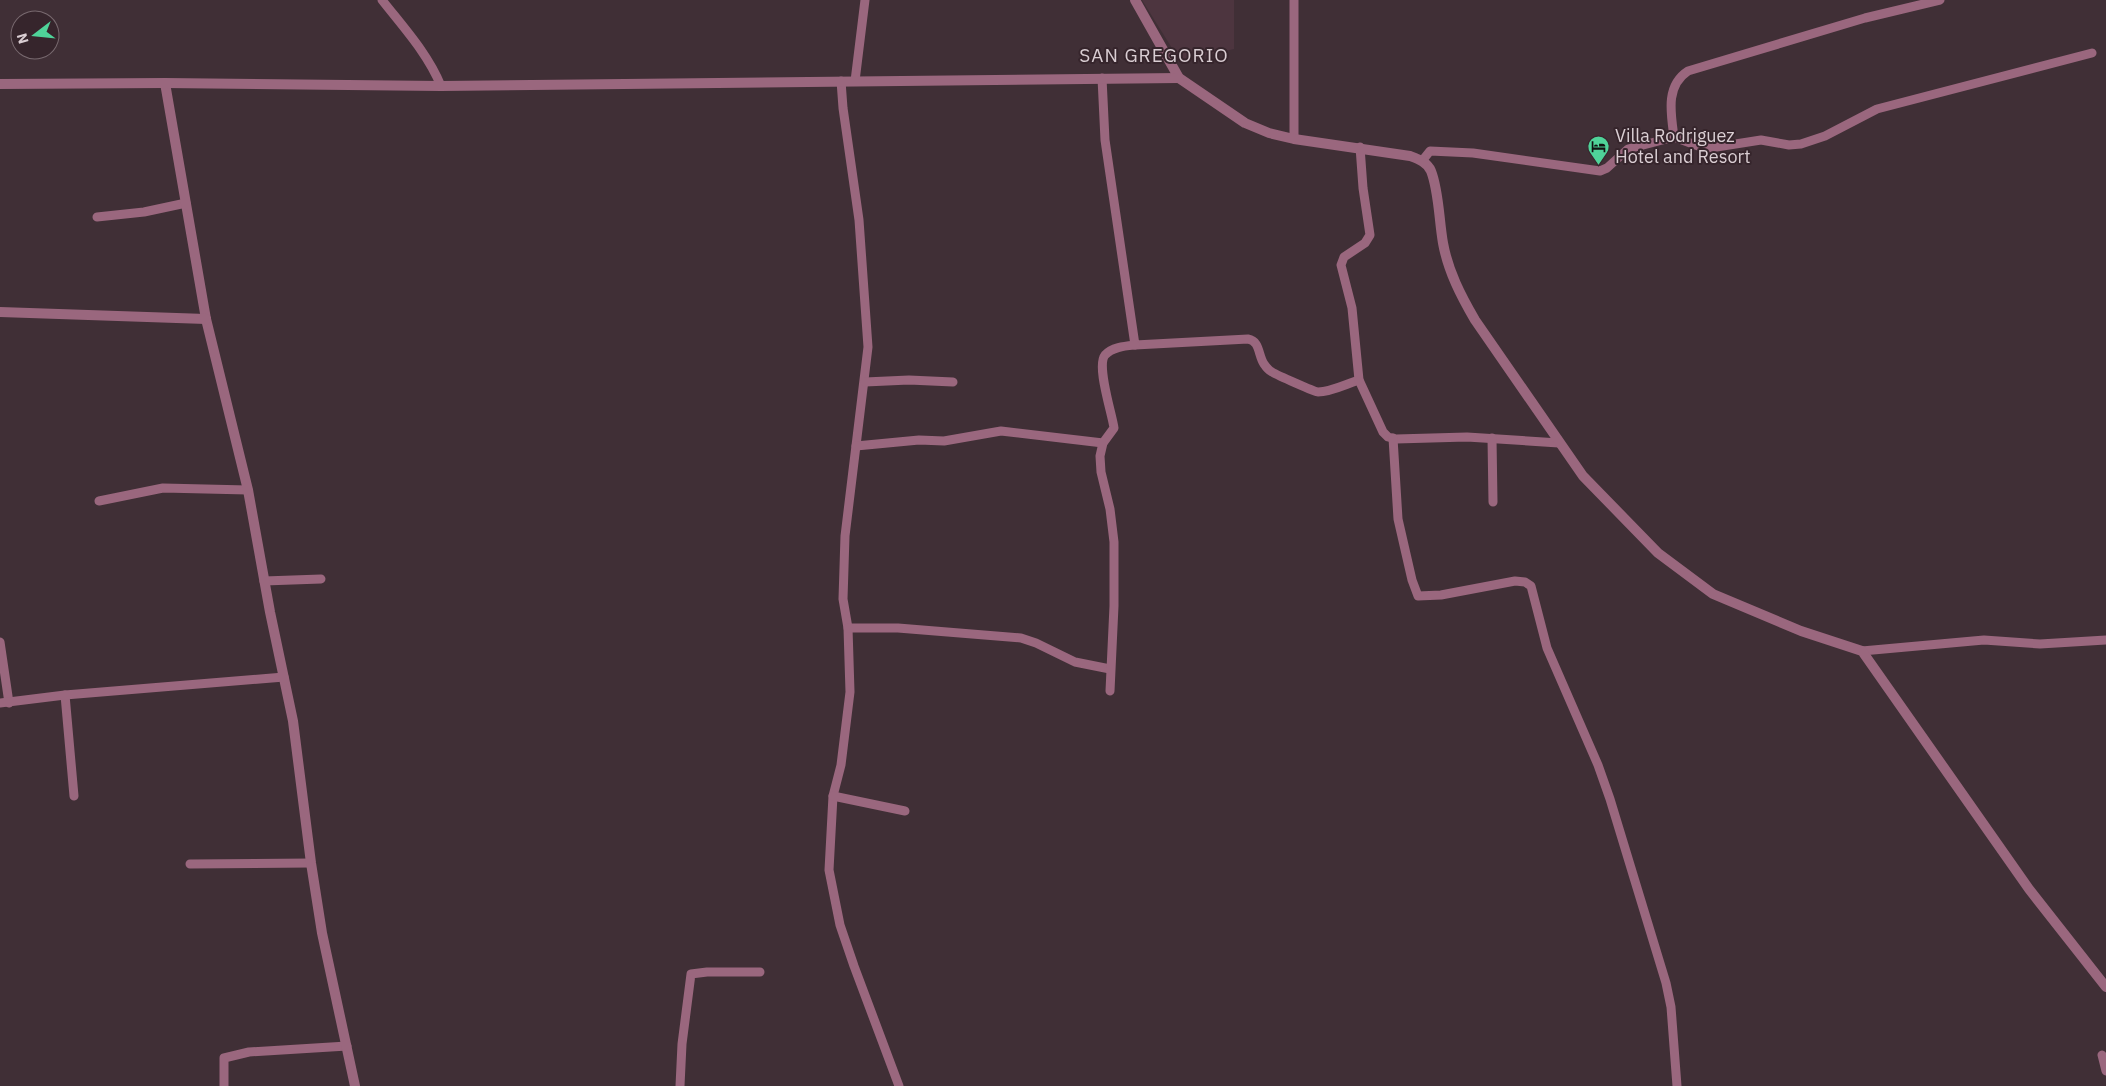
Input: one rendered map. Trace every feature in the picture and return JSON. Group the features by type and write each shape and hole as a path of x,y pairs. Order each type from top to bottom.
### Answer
{"street":[{"path":"382,0 423,52 434,69 441,86"},
{"path":"855,81 865,0"},
{"path":"1135,0 1180,78 1245,123 1269,133 1294,139 1360,147 1410,156 1422,161 1431,172 1443,246 1462,298 1583,476 1658,553 1702,587 1713,594 1801,631 1862,651 1984,640 2040,644 2106,640"},
{"path":"1294,0 1294,139"},
{"path":"1674,137 1671,104 1672,92 1676,82 1688,71 1865,18 1940,0"},
{"path":"1422,161 1430,151 1473,153 1600,172 1628,149 1674,137 1701,147 1710,148 1761,140 1770,140 1789,145 1801,144 1825,136 1877,108 2092,53"},
{"path":"1102,78 1105,140 1135,344"},
{"path":"0,84 165,83 441,86 841,80 1180,78"},
{"path":"841,80 846,131 856,192 868,322 868,347 843,558 843,599 848,628 850,692 841,765 833,796 829,870 836,906 854,966 899,1086"},
{"path":"165,83 206,319 248,490 284,677 300,770 311,863 322,933 355,1086"},
{"path":"1360,147 1363,188 1370,235 1365,243 1344,257 1341,266 1352,308 1359,380 1383,432 1393,438 1492,438 1559,443"},
{"path":"98,217 144,212 186,203"},
{"path":"0,312 206,319"},
{"path":"1110,691 1114,606 1114,542 1110,509 1101,472 1100,456 1103,443 1114,428 1102,371 1103,359 1111,350 1135,344 1248,339 1257,345 1262,361 1269,371 1312,391 1322,392 1359,380"},
{"path":"865,382 909,380 953,382"},
{"path":"856,446 919,440 944,441 1001,431 1103,443"},
{"path":"1393,438 1398,519 1412,580 1418,596 1441,595 1515,581 1525,582 1531,586 1554,666 1598,765 1607,791 1666,983 1671,1007 1677,1086"},
{"path":"1492,438 1493,502"},
{"path":"99,501 163,488 248,490"},
{"path":"264,581 321,579"},
{"path":"848,628 898,628 1021,638 1036,643 1075,662 1110,669"},
{"path":"0,642 4,703 66,695 284,677"},
{"path":"1862,651 2029,889 2102,975 2106,987"},
{"path":"66,695 74,796"},
{"path":"833,796 905,811"},
{"path":"190,864 311,863"},
{"path":"680,1086 682,1044 691,974 708,972 760,972"},
{"path":"224,1086 224,1058 249,1052 347,1046"},
{"path":"2102,1055 2106,1071"}],"shaded area":[{"path":"1142,0 1234,0 1234,49 1180,61"}],"place":[{"name":"Villa Rodriguez Hotel and Resort","path":"1599,165"}],"district":[{"name":"SAN GREGORIO","path":"1154,55"}]}
